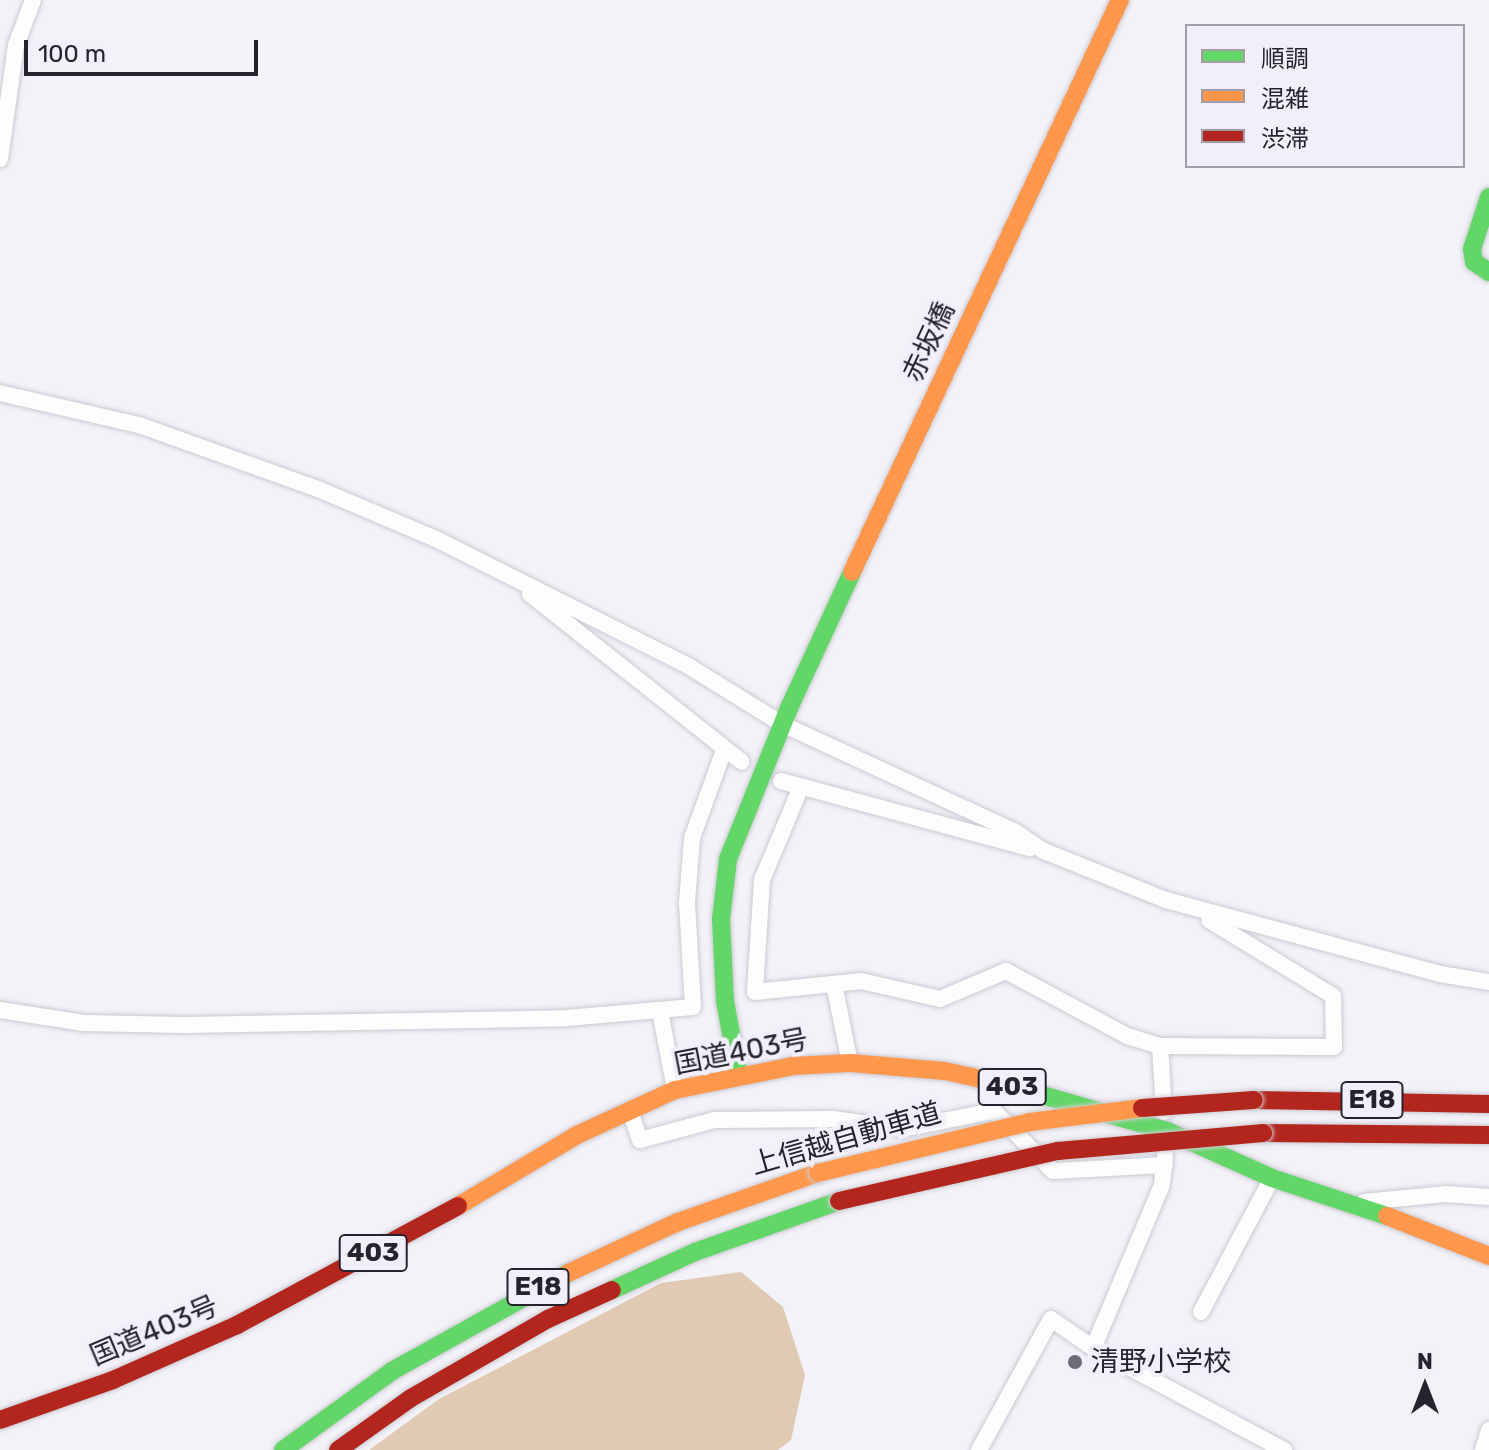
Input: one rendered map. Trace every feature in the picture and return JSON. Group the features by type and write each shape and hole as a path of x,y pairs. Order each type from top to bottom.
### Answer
{"main road":[{"name":"赤坂橋","path":"739,1076 725,1001 722,904 728,859 786,716 1120,0"},
{"path":"1489,197 1472,249 1474,262 1489,272"},
{"name":"国道403号","path":"0,1420 113,1380 237,1325 420,1228 577,1135 675,1090 739,1076 850,1063 945,1071 1167,1131 1272,1178 1354,1203 1489,1256"},
{"name":"上信越自動車道","path":"283,1450 392,1371 529,1291 678,1222 818,1173 1030,1122 1112,1110 1254,1100 1489,1104"},
{"name":"上信越自動車道","path":"338,1450 424,1390 548,1319 695,1252 839,1201 1058,1151 1263,1133 1489,1135"}],"street":[{"path":"0,159 16,45 33,0"},
{"path":"0,393 139,425 318,489 438,540 510,580 1014,831 1044,851"},
{"path":"510,580 742,762"},
{"path":"0,1010 84,1023 184,1025 567,1018 693,1007 687,902 692,838 724,750"},
{"path":"781,781 1044,851 1234,931 1333,996 1334,1047 1160,1046 1127,1036 1006,971 940,999 861,981 755,992 762,880 801,787"},
{"path":"1166,900 1440,974 1489,982"},
{"path":"834,984 850,1063"},
{"path":"660,1011 675,1090"},
{"path":"1093,1348 1162,1185 1167,1131 1160,1046"},
{"path":"630,1111 640,1140 714,1120 833,1119 902,1129 994,1111 1053,1171 1165,1165"},
{"path":"1201,1312 1272,1178"},
{"path":"1354,1203 1445,1194 1489,1197"},
{"path":"979,1450 1051,1319 1093,1348 1284,1450"},
{"path":"1483,1450 1489,1430"}],"shaded area":[{"path":"741,1272 783,1307 805,1375 791,1440 778,1450 369,1450 439,1399 661,1283"}],"traffic: fast":[{"path":"1489,197 1472,249 1474,262 1489,272"},
{"path":"739,1076 725,1001 721,919 728,859 789,708 852,572"},
{"path":"1004,1084 1167,1131 1272,1178 1387,1216"},
{"path":"612,1290 695,1252 839,1201"},
{"path":"283,1450 392,1371 568,1273"}],"traffic: slow":[{"path":"852,572 1120,0"},
{"path":"458,1206 577,1135 675,1090 793,1066 850,1063 945,1071 1004,1084"},
{"path":"818,1173 1030,1122 1142,1108"},
{"path":"568,1273 678,1222 818,1173"},
{"path":"1387,1216 1489,1256"}],"traffic: jam":[{"path":"1254,1100 1489,1104"},
{"path":"1142,1108 1254,1100"},
{"path":"1263,1133 1489,1135"},
{"path":"839,1201 1058,1151 1263,1133"},
{"path":"0,1420 113,1380 237,1325 458,1206"},
{"path":"338,1450 411,1398 548,1319 612,1290"}],"place":[{"name":"清野小学校","path":"1075,1362"}]}
